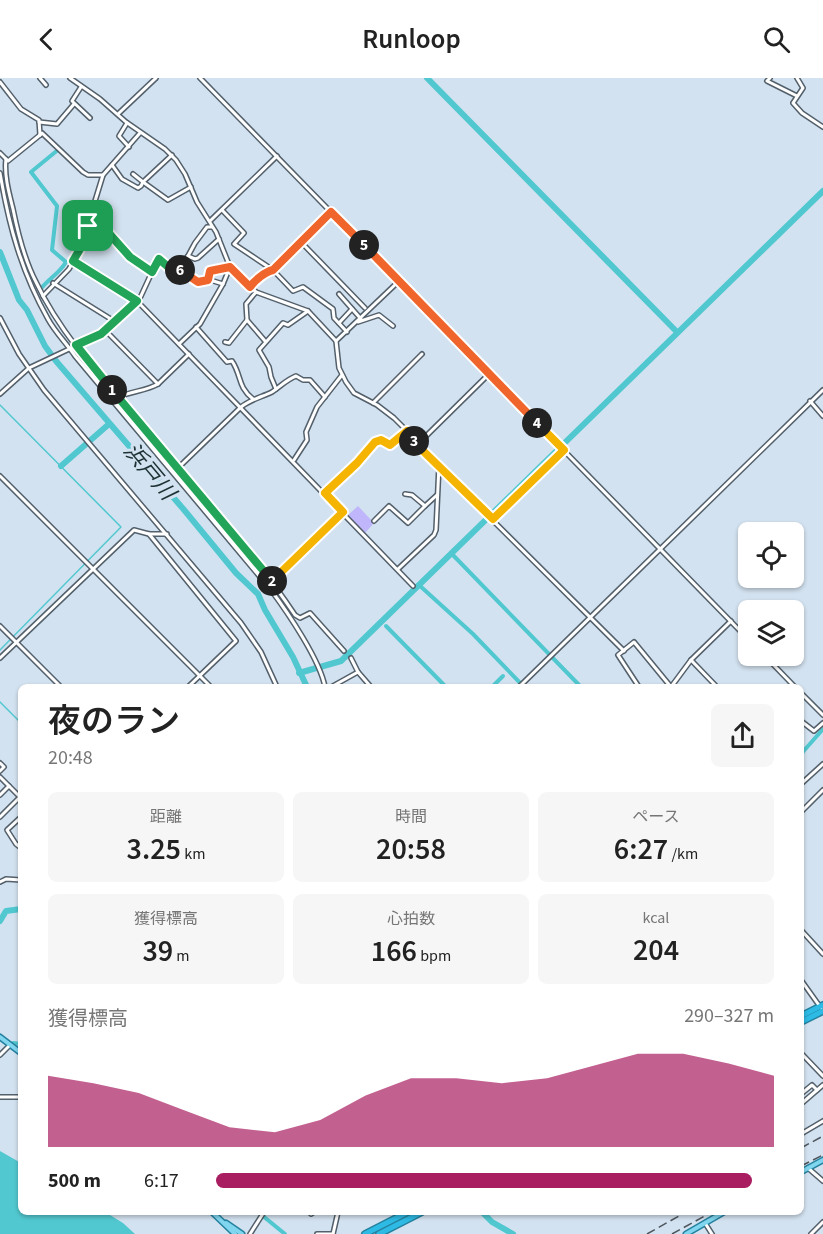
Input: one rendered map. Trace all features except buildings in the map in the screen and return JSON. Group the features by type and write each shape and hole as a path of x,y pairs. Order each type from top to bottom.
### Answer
{"highway":[{"path":"804,1015 822,1009"},
{"path":"804,1020 822,1009"},
{"path":"364,1234 402,1215"},
{"path":"381,1233 416,1215"}],"main road":[{"path":"0,1037 18,1051"},
{"path":"804,1170 823,1160"},
{"path":"216,1215 242,1234"},
{"path":"686,1234 719,1215"},
{"path":"223,1221 234,1234"}],"street":[{"path":"40,78 45,85"},
{"path":"71,78 140,133 172,155 210,221 230,267 256,292 308,311 336,341 337,358 342,375 354,393 385,411 407,431 417,445 624,651"},
{"path":"117,115 156,78"},
{"path":"200,78 738,629"},
{"path":"770,78 767,81 797,96"},
{"path":"796,78 803,88 794,103 802,113 823,127"},
{"path":"0,82 21,109 39,120 40,135"},
{"path":"81,87 72,101 90,118"},
{"path":"39,122 57,124 74,104"},
{"path":"127,123 119,136 129,147"},
{"path":"6,159 8,161 42,133 83,172 88,175 103,175"},
{"path":"43,296 69,269 80,249 103,175 140,133"},
{"path":"0,153 6,159 7,178 19,235 30,269 43,296 76,345 272,581 295,615 300,618 310,614 344,651"},
{"path":"112,165 122,178 138,188 172,155"},
{"path":"210,221 277,156"},
{"path":"0,173 14,243 25,272 49,321 272,590 298,631 323,677 324,684"},
{"path":"133,174 168,200 191,187"},
{"path":"222,210 244,232 234,244 273,270 293,291 303,287 333,309 334,318 346,332"},
{"path":"250,287 256,279 273,270 331,212"},
{"path":"88,226 105,229 130,257 152,272"},
{"path":"174,272 188,256 207,227 213,227"},
{"path":"188,256 198,258 219,239"},
{"path":"301,242 365,308"},
{"path":"0,394 29,368 93,339 105,330 137,301 159,259 174,272"},
{"path":"73,261 137,301 413,586"},
{"path":"208,280 210,271 230,267"},
{"path":"179,344 209,310 230,267"},
{"path":"174,272 179,268 198,282 208,280 223,284"},
{"path":"336,341 399,281"},
{"path":"53,284 114,321"},
{"path":"256,292 246,304 247,320 265,341"},
{"path":"339,294 361,319"},
{"path":"339,323 352,309"},
{"path":"276,388 269,367 259,350 284,323 288,325 308,311"},
{"path":"356,323 379,315 393,326"},
{"path":"0,318 44,390 242,623 261,652 276,684"},
{"path":"225,342 229,343 247,320"},
{"path":"196,327 227,362 232,361 237,369 242,388 253,399"},
{"path":"105,330 158,384"},
{"path":"118,398 135,390 148,389 158,384 189,354"},
{"path":"373,403 422,354"},
{"path":"417,445 489,374"},
{"path":"294,461 307,440 306,432 317,407 342,375"},
{"path":"178,468 241,406 270,393 287,380 296,376 309,380 325,397"},
{"path":"522,684 823,390"},
{"path":"810,401 823,416"},
{"path":"325,493 357,463 375,442 381,440 390,445 407,431"},
{"path":"492,519 563,450"},
{"path":"398,569 434,536 439,465"},
{"path":"0,476 208,684"},
{"path":"405,494 412,495 424,506"},
{"path":"374,521 389,506 408,523 437,495"},
{"path":"272,581 343,512"},
{"path":"0,658 134,531 167,534"},
{"path":"149,534 236,641 191,684"},
{"path":"673,684 691,660 730,621"},
{"path":"0,626 58,684"},
{"path":"637,684 618,655 634,642 669,684"},
{"path":"351,658 358,672 368,684"},
{"path":"691,660 714,684"},
{"path":"775,666 792,684"},
{"path":"336,684 358,672"},
{"path":"804,696 823,715"},
{"path":"804,723 814,731 823,723"},
{"path":"0,763 4,767 0,771"},
{"path":"804,781 823,764"},
{"path":"0,777 18,794"},
{"path":"0,795 9,786"},
{"path":"804,809 823,790"},
{"path":"0,817 18,800"},
{"path":"18,820 7,830 18,846"},
{"path":"0,882 6,879 18,880"},
{"path":"804,933 822,952"},
{"path":"804,984 822,1009"},
{"path":"0,1055 9,1046"},
{"path":"804,1056 823,1076"},
{"path":"804,1092 812,1085 817,1090"},
{"path":"804,1101 823,1085"},
{"path":"0,1097 18,1097"},
{"path":"804,1132 823,1121"},
{"path":"808,1168 823,1181"},
{"path":"250,1234 260,1215"},
{"path":"317,1234 333,1234 337,1215"},
{"path":"811,1234 823,1222"},
{"path":"705,1223 712,1234"}],"shaded area":[{"path":"358,506 374,523 365,533 347,516"}],"water":[{"path":"0,1151 18,1161 18,1215 110,1215 135,1234 0,1234"}],"waterway":[{"path":"427,78 677,332"},
{"path":"40,290 66,262 52,250 57,206 31,172 59,149"},
{"path":"299,673 341,661 823,191"},
{"name":"浜戸川","path":"0,252 19,300 27,310 45,346 236,573 258,594 306,684"},
{"path":"0,405 121,527 0,650"},
{"path":"61,466 109,424"},
{"path":"451,553 578,684"},
{"path":"419,585 473,634 521,684"},
{"path":"386,626 443,684"},
{"path":"495,684 503,676"},
{"path":"0,702 18,720"},
{"path":"804,751 823,729"},
{"path":"0,921 6,911 18,909"},
{"path":"13,1043 18,1044"},
{"path":"262,1215 285,1234"},
{"name":"浜戸川","path":"485,1215 492,1222 513,1234"}],"railway":[{"path":"804,1146 823,1136"},
{"path":"804,1164 823,1155"},
{"path":"647,1234 681,1215"},
{"path":"672,1234 707,1215"}],"route":[{"path":"331,212 564,450 493,519 417,445 407,431 390,445 381,440 375,442 357,463 325,493 343,512 272,581 76,345 101,334 137,301 73,261 88,226 105,229 130,257 152,272 159,259 174,272 179,268 198,282 208,280 210,271 230,267 250,287 256,279 273,270 331,212"}]}
